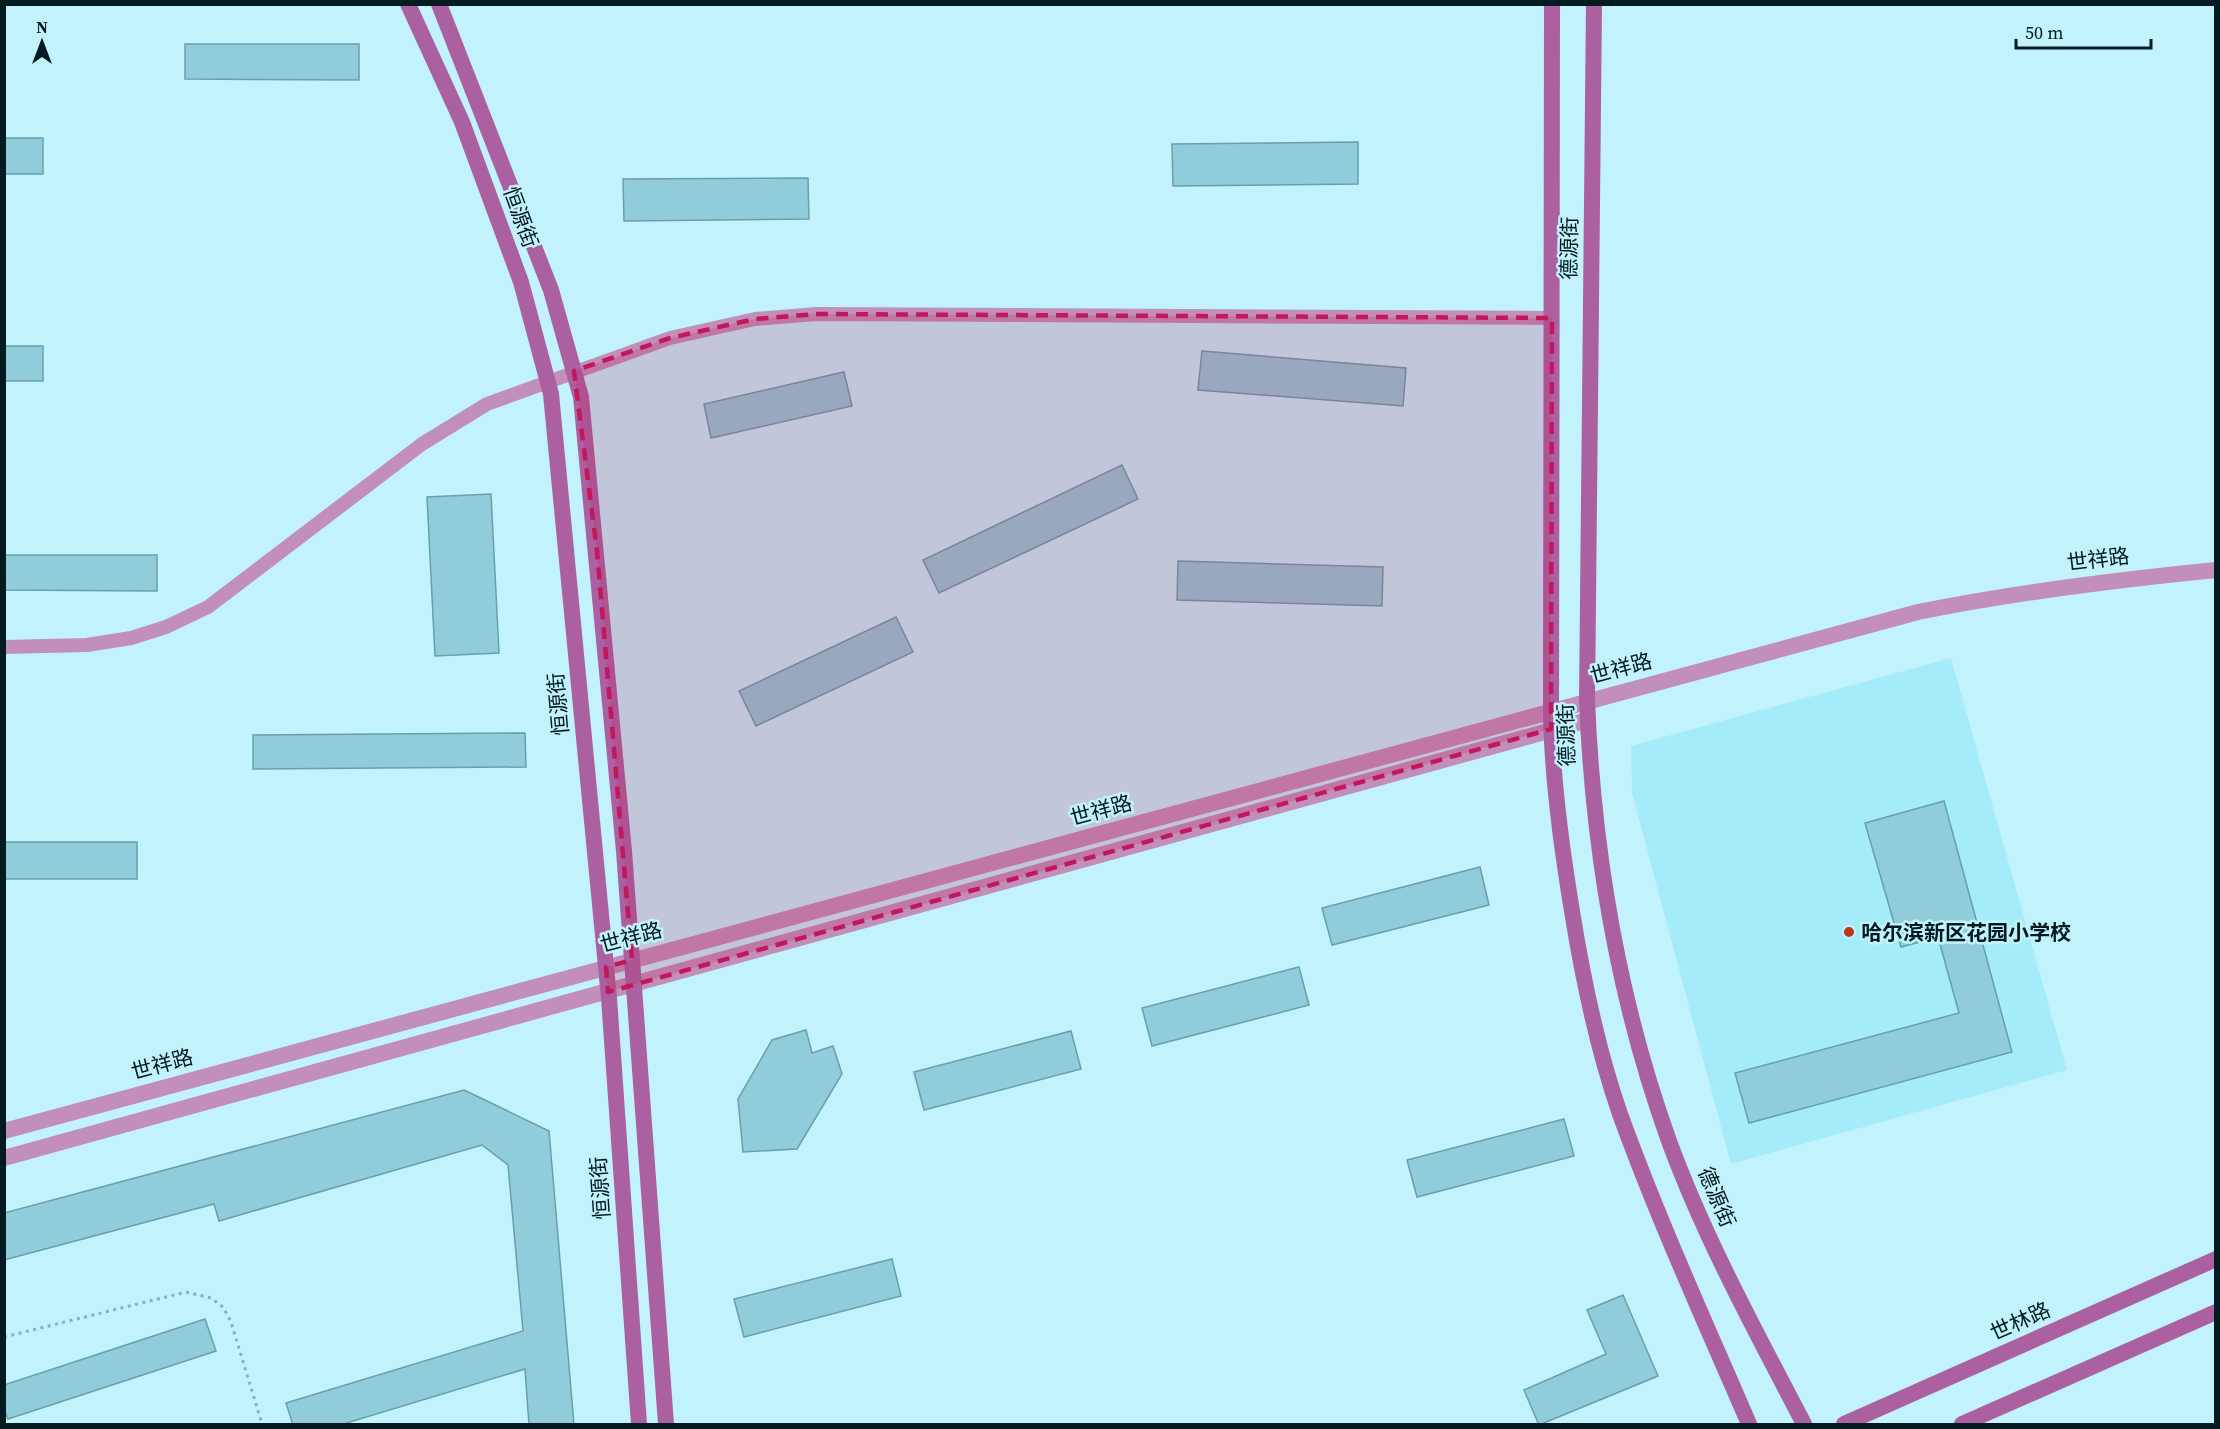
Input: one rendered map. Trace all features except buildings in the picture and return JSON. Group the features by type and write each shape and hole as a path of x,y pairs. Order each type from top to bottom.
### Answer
{"main road":[{"name":"恒源街","path":"408,4 462,122 517,271 547,381 606,967 639,1425"},
{"name":"恒源街","path":"439,4 551,290 581,397 597,551 632,960 666,1425"},
{"name":"德源街","path":"1552,4 1551,729 1555,796 1562,855 1599,1046 1620,1113 1661,1218 1749,1425"},
{"name":"德源街","path":"1594,4 1587,700 1590,770 1606,898 1626,1002 1670,1141 1700,1216 1804,1425"},
{"name":"世林路","path":"1844,1425 2216,1259"},
{"path":"1962,1425 2216,1312"}],"street":[{"path":"4,647 87,645 131,638 166,627 208,607 422,444 487,404 670,338 755,319 816,314 1552,318"},
{"name":"世祥路","path":"4,1131 1918,612 2012,593 2093,582 2216,570"},
{"name":"世祥路","path":"4,1158 608,993 1588,720"}],"path":[{"path":"4,1337 166,1295 199,1293 223,1308 231,1322 262,1425"}],"highlighted area":[{"path":"816,314 1552,318 1551,729 608,992 606,967 632,960 597,551 574,371 670,338 755,319"}],"shaded area":[{"name":"哈尔滨新区花园小学校","path":"1951,658 2067,1070 1731,1164 1632,793 1631,746"}],"place":[{"name":"哈尔滨新区花园小学校","path":"1849,932"}]}
